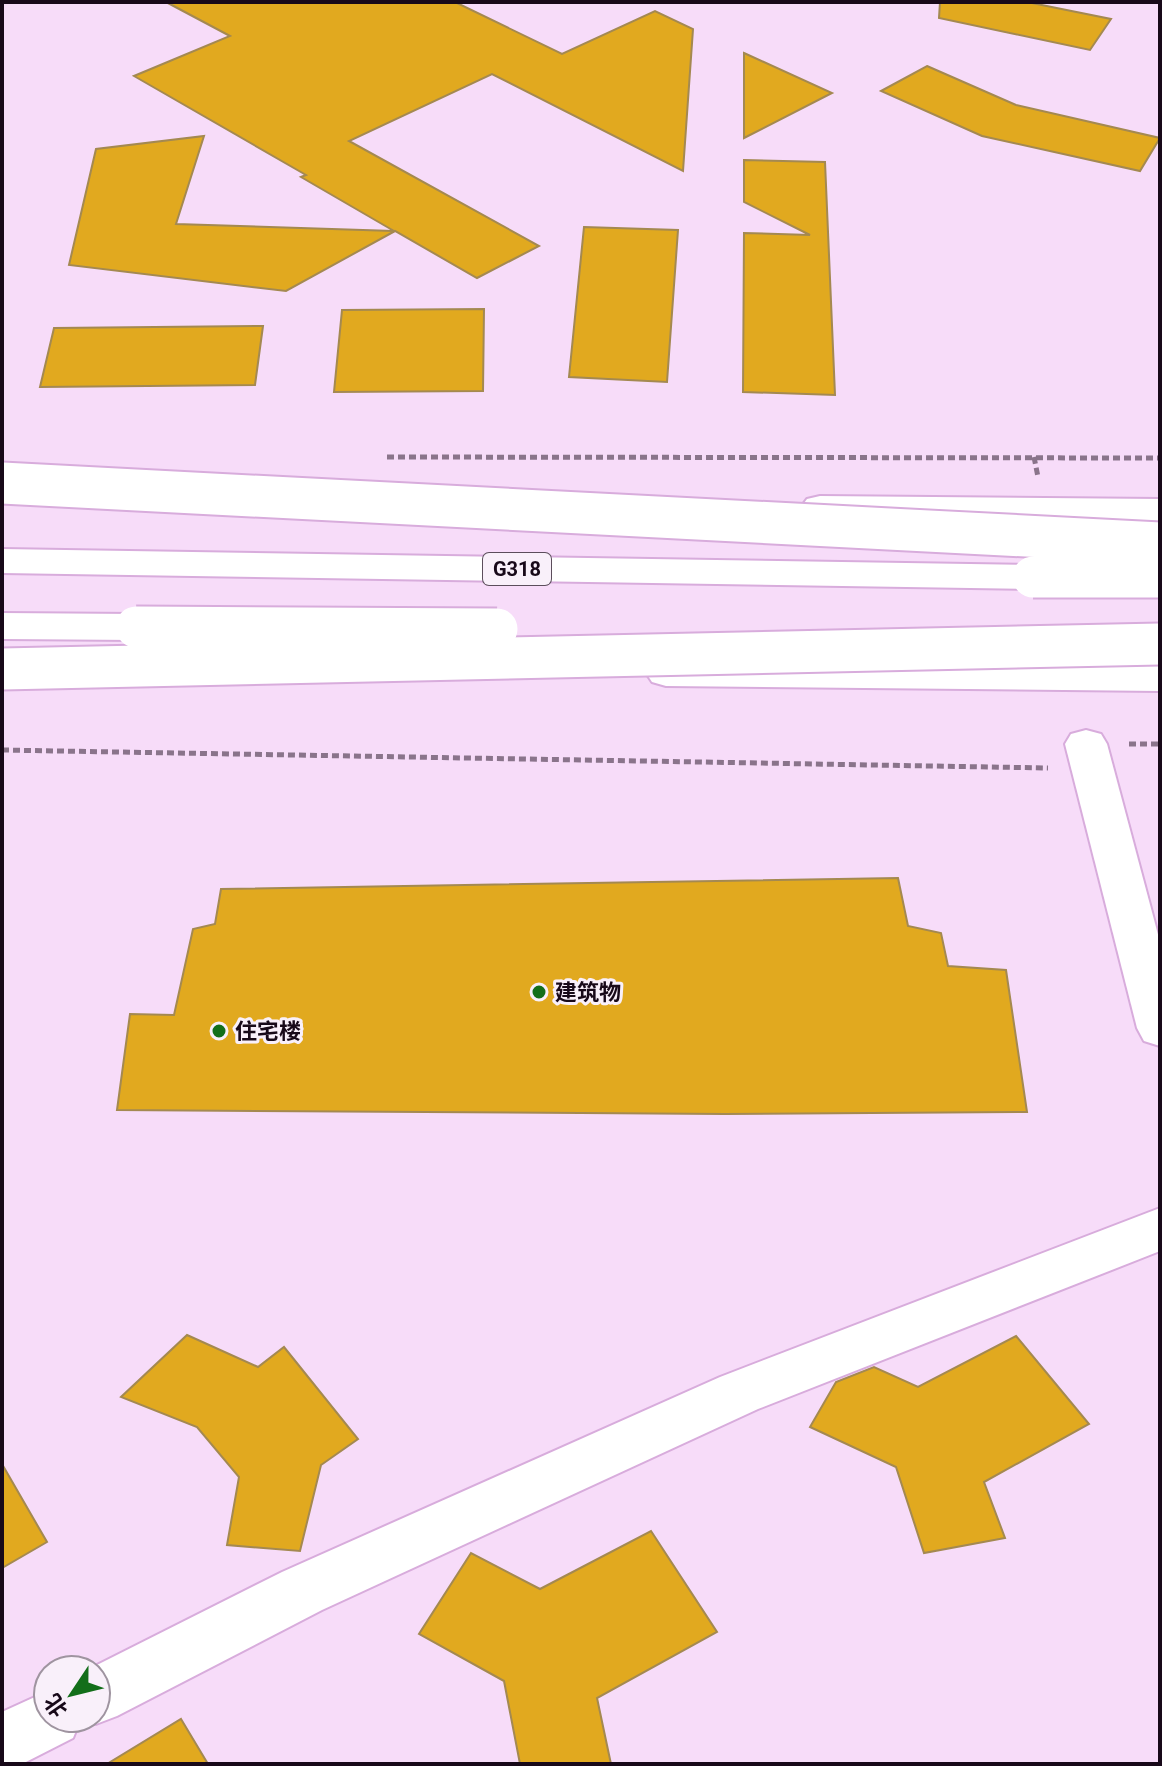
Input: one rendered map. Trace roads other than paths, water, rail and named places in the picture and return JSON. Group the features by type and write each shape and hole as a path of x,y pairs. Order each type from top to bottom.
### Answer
{"main road":[{"path":"2,483 1160,543"},
{"path":"2,502 1160,510"},
{"name":"G318","path":"2,561 1160,577"},
{"path":"2,626 1160,633"},
{"path":"2,668 1160,644"},
{"path":"2,668 1160,678"},
{"path":"1090,756 1160,1028"},
{"path":"112,1688 302,1591 739,1393 1160,1229"},
{"path":"2,1743 32,1728"}],"place":[{"name":"建筑物","path":"539,992"},
{"name":"住宅楼","path":"219,1031"}]}
